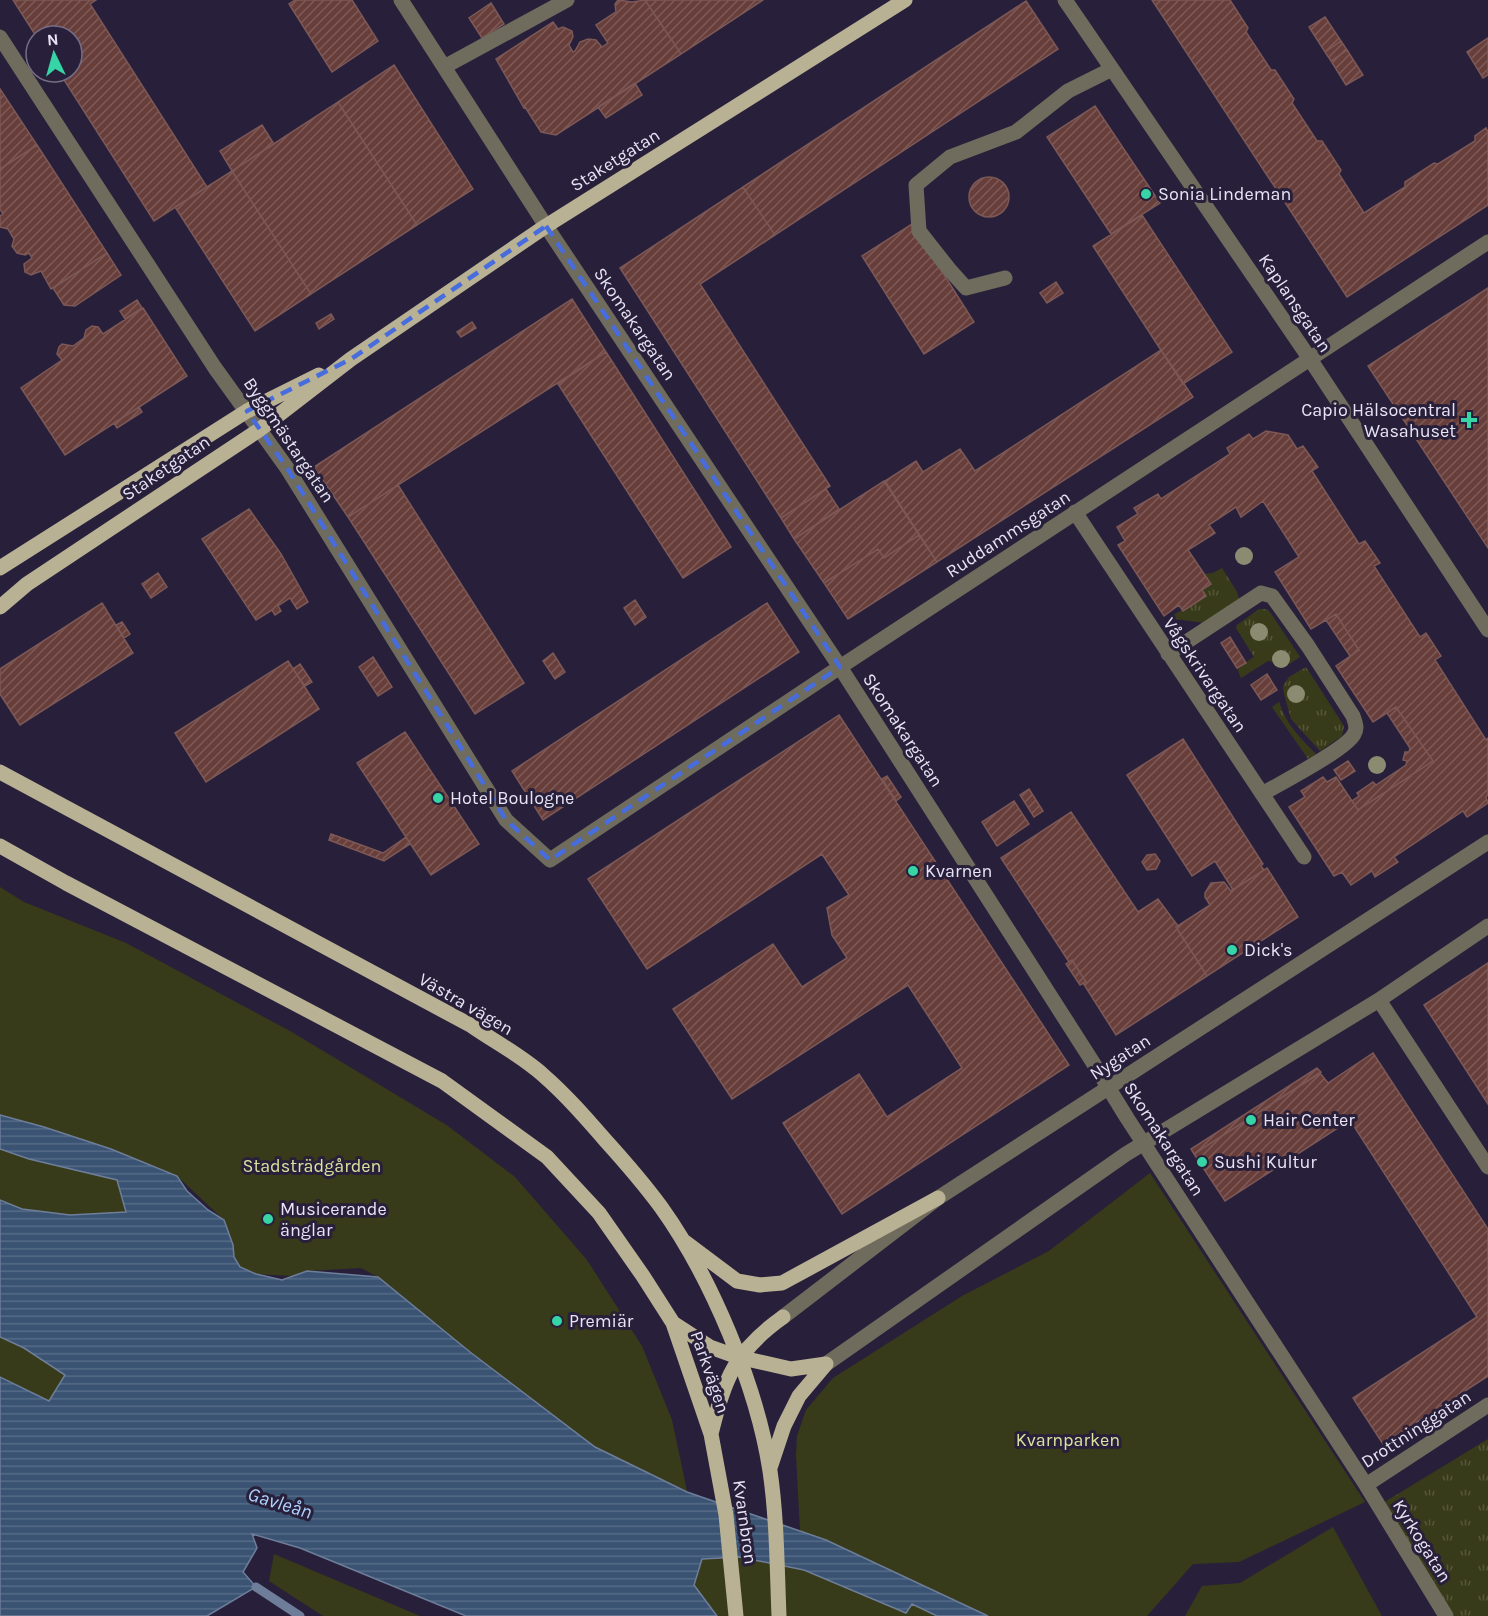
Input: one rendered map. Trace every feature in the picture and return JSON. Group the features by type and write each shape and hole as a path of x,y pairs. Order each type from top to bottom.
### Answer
{"main road":[{"name":"Staketgatan","path":"0,607 27,584 260,430 351,359 546,226 904,0"},
{"name":"Staketgatan","path":"0,568 247,411 351,359"},
{"name":"Västra vägen","path":"0,772 472,1026 542,1073 581,1111 628,1166 661,1208 681,1239 714,1299 738,1357 760,1425 770,1471"},
{"path":"0,846 442,1081 547,1157 599,1213 674,1323 710,1347 738,1357 790,1369 826,1364"},
{"path":"681,1239 737,1281 760,1285 782,1283 938,1198"},
{"path":"711,1434 721,1393 738,1357 763,1331 783,1317"},
{"name":"Parkvägen","path":"674,1323 711,1434"},
{"path":"770,1471 784,1426 799,1396 826,1364"},
{"name":"Kvarnbron","path":"711,1434 726,1515 736,1616"},
{"name":"Kvarnbron","path":"770,1471 776,1533 779,1616"}],"street":[{"name":"Skomakargatan","path":"400,0 546,226 840,667 1143,1143 1366,1485"},
{"path":"444,67 567,0"},
{"name":"Kaplansgatan","path":"1065,0 1310,359 1488,630"},
{"name":"Byggmästargatan","path":"0,37 215,368 287,468 506,820 550,860"},
{"path":"1005,278 966,288 919,231 916,185 950,156 1016,132 1068,91 1112,69"},
{"name":"Ruddammsgatan","path":"550,860 1488,242"},
{"name":"Vågskrivargatan","path":"1076,512 1304,858"},
{"path":"1168,654 1261,593 1272,596 1308,646 1353,716 1355,734 1348,742 1322,759 1262,794"},
{"name":"Nygatan","path":"783,1317 938,1198 1488,842"},
{"path":"826,1364 1143,1143 1379,1000 1488,926"},
{"path":"1379,1000 1488,1167"},
{"name":"Drottninggatan","path":"1366,1485 1488,1405"},
{"name":"Kyrkogatan","path":"1366,1485 1446,1616"}],"highlighted area":[{"path":"546,226 840,667 550,860 506,820 287,468 247,411 351,359"}],"green space":[{"path":"1222,568 1239,599 1205,623 1168,618 1206,596 1202,590 1211,584 1204,574 1213,573"},
{"path":"1259,609 1266,609 1270,612 1300,657 1283,668 1279,663 1268,661 1241,678 1237,668 1254,657 1236,628"},
{"path":"1306,667 1344,726 1342,736 1320,751 1291,719 1284,694 1283,686 1289,677"},
{"path":"1279,702 1290,724 1316,754 1308,759 1272,707"},
{"name":"Stadsträdgården","path":"0,887 24,902 126,943 290,1031 448,1126 515,1177 587,1260 642,1346 672,1420 687,1491 594,1447 470,1352 378,1277 361,1268 307,1271 292,1276 256,1274 240,1267 234,1257 224,1220 177,1176 111,1149 0,1115"},
{"path":"0,1149 29,1159 117,1180 126,1212 70,1215 22,1209 0,1200"},
{"name":"Kvarnparken","path":"1150,1173 1365,1502 1239,1562 1193,1564 1147,1616 988,1616 826,1540 800,1531 797,1436 806,1410 833,1378 962,1296 1049,1251"},
{"path":"0,1337 24,1348 66,1375 50,1401 0,1377"},
{"path":"1488,1439 1488,1616 1446,1616 1378,1506"},
{"path":"1333,1527 1382,1616 1185,1616 1202,1586 1240,1583"},
{"path":"274,1554 420,1616 323,1616 269,1581"},
{"path":"739,1557 804,1570 906,1613 912,1604 937,1616 717,1616 693,1585 702,1559"}],"water":[{"name":"Gavleån","path":"0,1115 111,1149 177,1176 187,1191 208,1210 224,1220 233,1245 234,1257 240,1267 256,1274 282,1280 307,1271 378,1277 470,1352 595,1447 687,1492 826,1540 988,1616 937,1616 912,1604 906,1613 804,1570 739,1557 702,1559 694,1585 717,1616 466,1616 300,1548 252,1534 257,1548 243,1572 256,1587 207,1616 0,1616 0,1377 49,1401 65,1375 24,1348 0,1337 0,1200 22,1209 70,1215 126,1212 117,1180 29,1159 0,1149"}],"building":[{"path":"13,0 96,0 90,4 207,187 154,221 67,84 84,84 84,24 28,24"},
{"path":"295,0 352,0 378,41 332,72 289,4"},
{"path":"618,0 632,2 645,0 681,54 556,135 541,132 524,108 496,59 553,22 558,29 563,27 572,31 573,37 569,45 573,52 580,42 588,39 596,40 602,47 608,43 596,25 616,12 615,4"},
{"path":"645,0 763,0 681,54"},
{"path":"1152,0 1230,0 1248,28 1246,32 1271,70 1275,70 1294,99 1292,103 1317,141 1322,141 1341,170 1339,174 1364,213 1405,187 1405,182 1434,163 1438,164 1475,141 1475,136 1486,128 1488,132 1488,205 1347,297"},
{"path":"1026,1 1058,49 775,235 743,187"},
{"path":"491,3 504,24 482,38 469,18"},
{"path":"1325,17 1341,41 1325,52 1309,27"},
{"path":"1488,38 1488,75 1483,78 1467,52"},
{"path":"1341,41 1347,50 1331,61 1325,52"},
{"path":"1347,50 1363,75 1346,85 1331,61"},
{"path":"394,65 473,189 417,225 338,102"},
{"path":"635,83 642,95 606,118 598,107"},
{"path":"0,89 37,145 0,169"},
{"path":"338,102 417,225 311,294 232,171"},
{"path":"1095,106 1160,203 1111,234 1047,137"},
{"path":"262,125 274,144 232,171 220,151"},
{"path":"37,145 107,253 51,289 41,271 31,275 25,272 24,264 32,258 29,253 25,255 17,253 12,246 14,239 8,229 0,227 0,216 3,214 0,209 0,169"},
{"path":"232,171 311,294 255,331 175,207"},
{"path":"989,177 1003,183 1009,197 1003,211 989,217 975,211 969,197 975,183"},
{"path":"743,187 775,235 700,284 830,486 781,518 620,268"},
{"path":"1142,215 1232,352 1183,384 1093,246"},
{"path":"912,224 974,322 924,354 862,256"},
{"path":"107,253 121,275 75,306 64,305 53,288"},
{"path":"1056,282 1063,293 1047,303 1040,293"},
{"path":"1488,288 1488,548 1368,366"},
{"path":"572,299 606,352 348,517 314,467"},
{"path":"137,300 142,308 125,319 120,311"},
{"path":"143,308 187,376 65,455 21,388 62,360 57,354 62,344 73,346 84,338 86,330 92,326 98,327 103,334"},
{"path":"331,314 334,319 319,329 316,323"},
{"path":"472,322 476,328 461,337 457,332"},
{"path":"1161,350 1193,397 937,562 885,481 916,461 923,472 960,449 975,471"},
{"path":"606,352 731,547 683,578 558,384"},
{"path":"139,407 142,412 117,428 114,423"},
{"path":"1266,431 1288,435 1297,449 1303,446 1318,467 1312,471 1359,544 1365,541 1380,563 1374,566 1420,637 1426,633 1441,656 1435,660 1486,740 1488,738 1488,795 1486,797 1488,803 1467,817 1463,811 1394,857 1398,862 1375,877 1372,871 1351,885 1342,872 1334,876 1289,807 1305,797 1301,791 1323,777 1327,782 1336,777 1358,810 1433,761 1396,707 1373,722 1336,666 1359,650 1336,614 1311,629 1275,572 1299,557 1263,501 1241,517 1236,507 1209,525 1215,533 1188,550 1211,584 1202,590 1206,596 1183,611 1179,605 1164,616 1118,545 1125,541 1117,527 1138,514 1134,508 1158,494 1161,499 1230,454 1227,448 1249,434 1253,439"},
{"path":"884,481 919,535 884,558 878,549 824,583 794,539"},
{"path":"398,485 524,683 475,714 348,517"},
{"path":"826,489 839,509 794,539 781,518"},
{"path":"249,509 281,554 308,602 297,609 290,598 278,606 281,611 275,615 272,610 256,620 202,539"},
{"path":"919,535 937,562 848,619 824,583 878,549 884,558"},
{"path":"158,573 167,587 151,598 142,584"},
{"path":"635,600 646,617 635,625 624,608"},
{"path":"102,603 133,653 20,725 0,694 0,669"},
{"path":"767,603 799,652 543,820 512,771"},
{"path":"1336,614 1359,650 1350,656 1326,620"},
{"path":"122,622 130,634 124,638 116,625"},
{"path":"1230,637 1246,663 1237,668 1221,643"},
{"path":"553,653 565,672 555,679 543,661"},
{"path":"373,657 392,687 378,696 359,667"},
{"path":"288,661 319,709 206,782 175,733"},
{"path":"300,664 312,682 305,686 293,669"},
{"path":"1267,674 1277,690 1261,700 1251,685"},
{"path":"1396,707 1433,761 1358,810 1352,801 1359,796 1357,793 1373,782 1376,785 1406,765 1407,761 1403,760 1405,752 1409,752 1410,748 1387,713"},
{"path":"839,715 1069,1065 842,1214 783,1123 859,1074 887,1117 962,1068 908,985 732,1099 673,1009 773,944 802,987 847,958 832,935 827,908 849,895 822,854 647,969 588,879"},
{"path":"405,732 479,844 431,875 357,763"},
{"path":"1183,739 1263,864 1261,866 1264,870 1233,890 1215,861 1192,876 1127,775"},
{"path":"1348,761 1355,771 1341,780 1334,770"},
{"path":"887,776 901,797 896,801 882,779"},
{"path":"1029,789 1043,811 1034,817 1020,795"},
{"path":"1014,801 1029,824 997,846 982,822"},
{"path":"1071,812 1138,912 1158,899 1178,926 1176,927 1207,976 1116,1035 1083,983 1086,982 1072,960 1069,962 1001,858"},
{"path":"331,834 383,853 406,837 410,844 384,861 329,840"},
{"path":"1155,854 1160,861 1156,869 1147,870 1142,862 1147,855"},
{"path":"1267,868 1298,917 1207,976 1176,927 1210,905 1205,893 1211,883 1224,882 1231,891"},
{"path":"1072,960 1086,982 1080,985 1066,964"},
{"path":"1488,963 1488,1104 1424,1005"},
{"path":"1373,1053 1488,1229 1488,1376 1383,1444 1353,1398 1477,1317 1350,1120 1225,1201 1194,1154 1320,1073 1328,1083"},
{"path":"1317,1068 1321,1072 1194,1154 1191,1149"}],"waterway":[{"path":"256,1587 300,1616"}],"place":[{"name":"Sonia Lindeman","path":"1146,194"},
{"name":"Capio Hälsocentral Wasahuset","path":"1469,420"},
{"name":"Hotel Boulogne","path":"438,798"},
{"name":"Kvarnen","path":"913,871"},
{"name":"Dick's","path":"1232,950"},
{"name":"Hair Center","path":"1251,1120"},
{"name":"Sushi Kultur","path":"1202,1162"},
{"name":"Musicerande änglar","path":"268,1219"},
{"name":"Premiär","path":"557,1321"}]}
